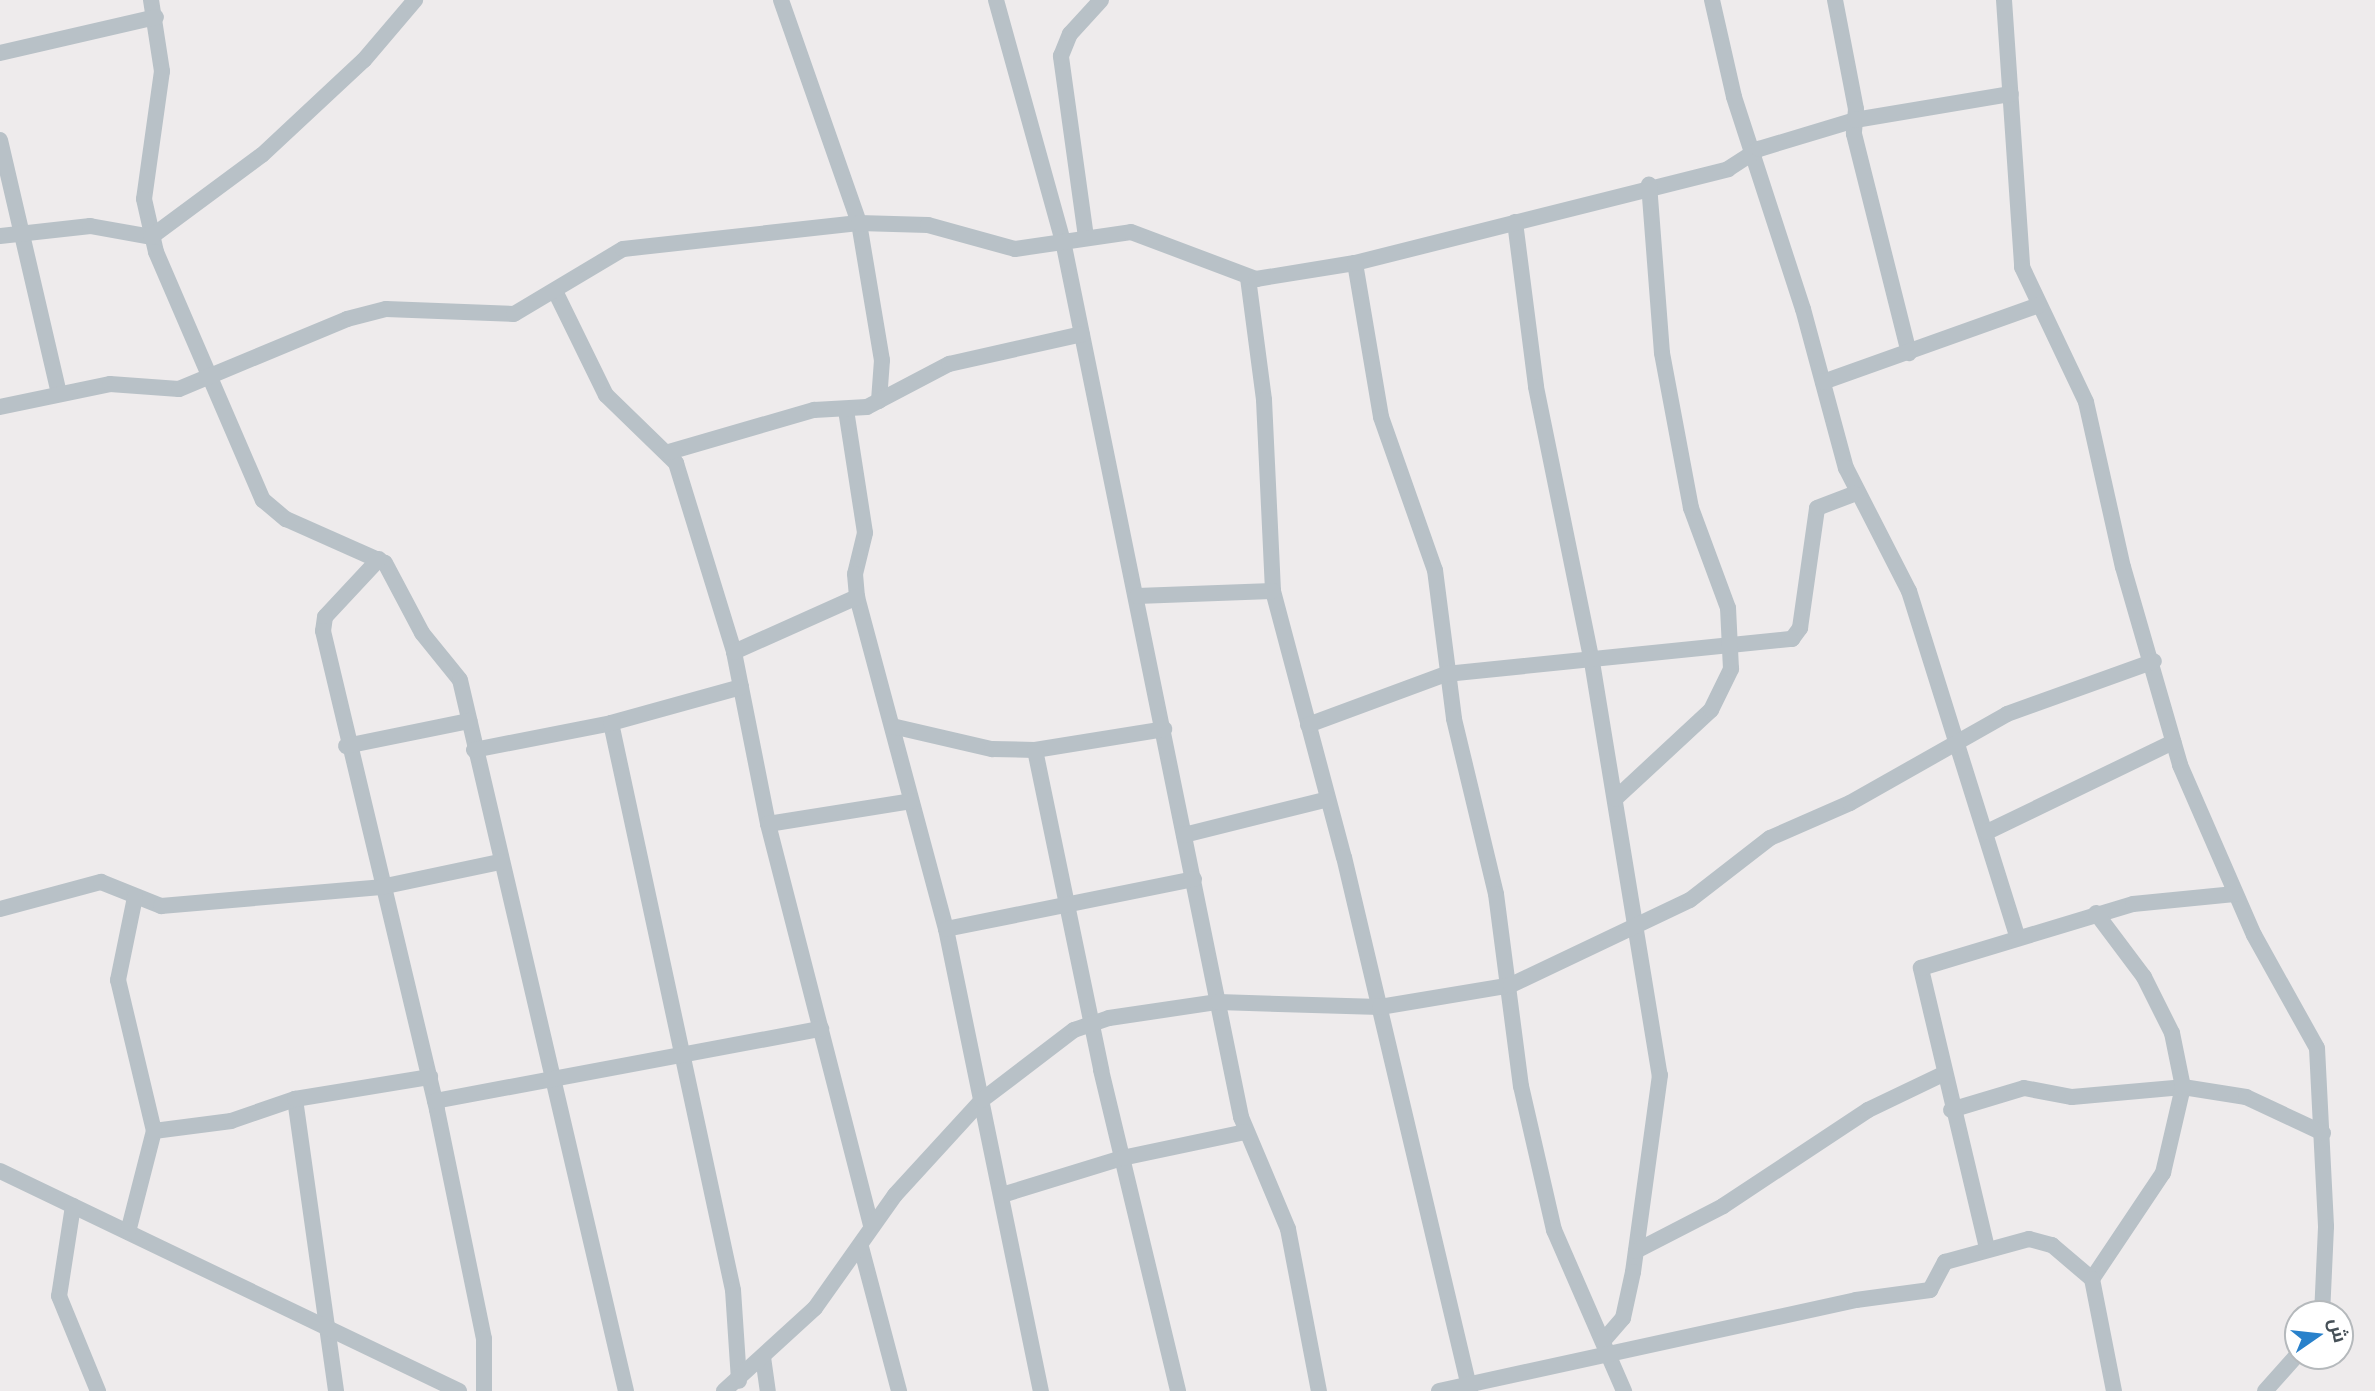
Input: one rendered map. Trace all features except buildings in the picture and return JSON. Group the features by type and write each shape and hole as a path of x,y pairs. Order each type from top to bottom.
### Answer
{"street":[{"path":"151,0 156,17 162,71 144,199 151,237 255,487 272,509 379,559 460,680 500,862 556,1075 626,1391"},
{"path":"0,236 21,231 90,226 151,237 268,149 364,60 415,0"},
{"path":"781,0 859,223 882,360 879,401"},
{"path":"996,0 1063,241 1245,1132 1288,1229 1319,1391"},
{"path":"1712,0 1752,154 1823,382 1854,494 1905,583 1960,737 2017,936"},
{"path":"1835,0 1855,120 1909,354"},
{"path":"2004,0 2019,252 2039,305 2086,402 2123,567 2154,662 2173,742 2235,894 2317,1048 2323,1133 2322,1300"},
{"path":"1086,237 1062,56 1099,1"},
{"path":"0,53 156,17"},
{"path":"0,407 58,390 110,384 178,389 367,313 403,307 504,315 526,311 623,249 859,223 928,225 1004,248 1086,237 1139,234 1248,278 1356,262 1649,185 1728,169 1752,154 1855,120 2011,93"},
{"path":"0,140 58,390"},
{"path":"1615,799 1711,709 1730,678 1732,646 1728,608 1691,508 1666,375 1649,185"},
{"path":"1515,222 1536,387 1592,662 1660,1084 1636,1251 1623,1318 1605,1339"},
{"path":"1356,262 1381,417 1435,570 1446,674 1511,985 1521,1086 1554,1230 1605,1339 1624,1391"},
{"path":"1248,278 1264,400 1273,592 1381,1007 1470,1388"},
{"path":"555,291 606,396 669,452 734,652 768,824 871,1226"},
{"path":"1823,382 1909,354 2039,305"},
{"path":"669,452 814,410 846,410 879,401 949,364 1082,334"},
{"path":"846,410 865,533 855,574 857,597 946,929 1041,1391"},
{"path":"1308,725 1446,674 1592,662 1732,646 1798,634 1817,508 1854,494"},
{"path":"379,559 323,621 346,746 430,1077 484,1339 484,1391"},
{"path":"1137,596 1273,592"},
{"path":"734,652 857,597"},
{"path":"724,1391 739,1381 815,1308 861,1247 871,1226 982,1100 1091,1023 1218,1002 1381,1007 1511,985 1636,929 1707,889 1770,838 1850,803 1960,737 2022,706 2154,662"},
{"path":"474,750 611,723 741,687"},
{"path":"346,746 468,721"},
{"path":"611,723 733,1290 739,1381"},
{"path":"892,726 992,749 1035,750 1164,729"},
{"path":"1987,832 2173,742"},
{"path":"1035,750 1091,1023 1178,1391"},
{"path":"1184,835 1328,799"},
{"path":"768,824 911,801"},
{"path":"0,909 101,882 161,906 380,887 500,862"},
{"path":"946,929 1066,902 1194,879"},
{"path":"1987,1248 1942,1074 1922,968 2096,913 2235,894"},
{"path":"128,1232 154,1131 118,980 135,897"},
{"path":"2092,1279 2163,1173 2183,1087 2172,1033 2144,977 2096,913"},
{"path":"435,1101 556,1075 821,1029"},
{"path":"1636,1251 1723,1206 1868,1110 1942,1074"},
{"path":"154,1131 239,1119 295,1099 430,1077"},
{"path":"1951,1110 2024,1088 2072,1097 2183,1087 2246,1097 2323,1133"},
{"path":"295,1099 336,1391"},
{"path":"1002,1195 1122,1158 1245,1132"},
{"path":"0,1171 459,1391"},
{"path":"73,1206 59,1296 98,1391"},
{"path":"1439,1391 1470,1388 1856,1300 1930,1290 1945,1262 1987,1248 2041,1242 2092,1279 2114,1391"},
{"path":"861,1247 899,1391"},
{"path":"763,1357 768,1391"},
{"path":"2265,1391 2284,1370"}]}
